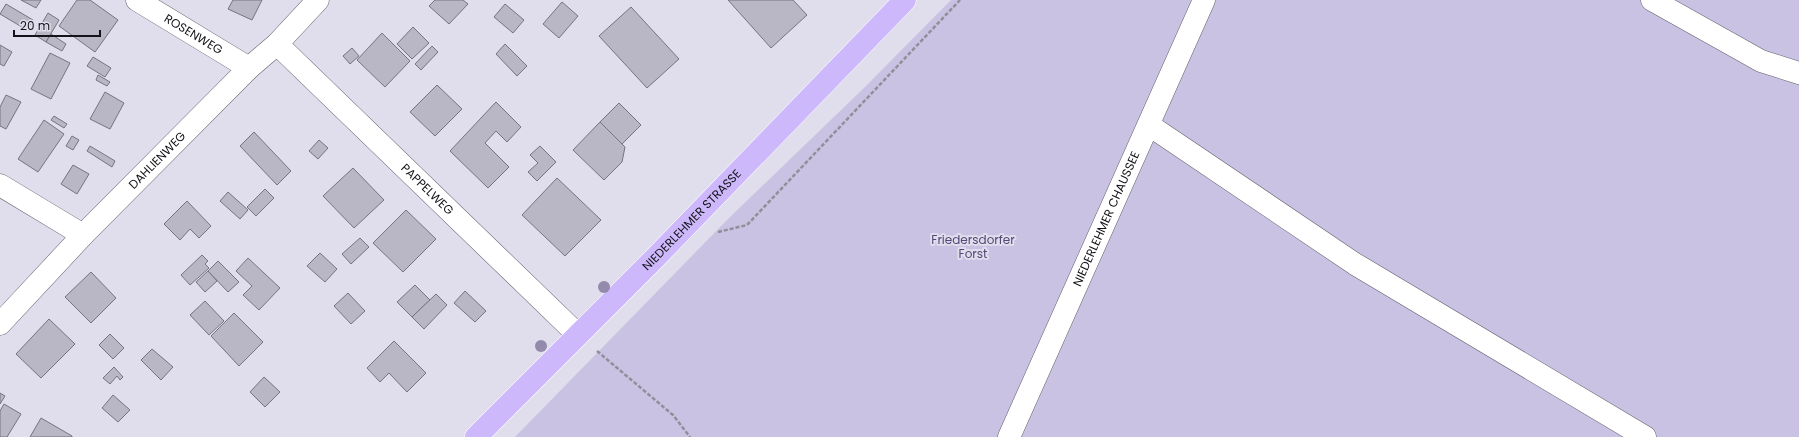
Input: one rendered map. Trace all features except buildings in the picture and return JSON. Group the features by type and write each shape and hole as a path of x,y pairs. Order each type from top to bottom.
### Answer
{"main road":[{"name":"NIEDERLEHMER STRASSE","path":"476,437 577,334 640,273 905,0"}],"street":[{"name":"ROSENWEG","path":"137,0 249,68"},
{"name":"DAHLIENWEG","path":"0,324 83,235 249,68 278,44 318,0"},
{"name":"NIEDERLEHMER CHAUSSEE","path":"1009,437 1204,0"},
{"path":"1652,0 1761,61 1799,73"},
{"name":"PAPPELWEG","path":"278,44 577,334"},
{"path":"1149,125 1355,264 1645,437"},
{"path":"0,185 83,235"}],"path":[{"path":"716,232 747,225 873,94 960,0"},
{"path":"577,334 673,415 690,437"}],"green space":[{"name":"Friedersdorfer Forst","path":"951,0 1799,0 1799,437 515,437 727,220 866,86"}]}
